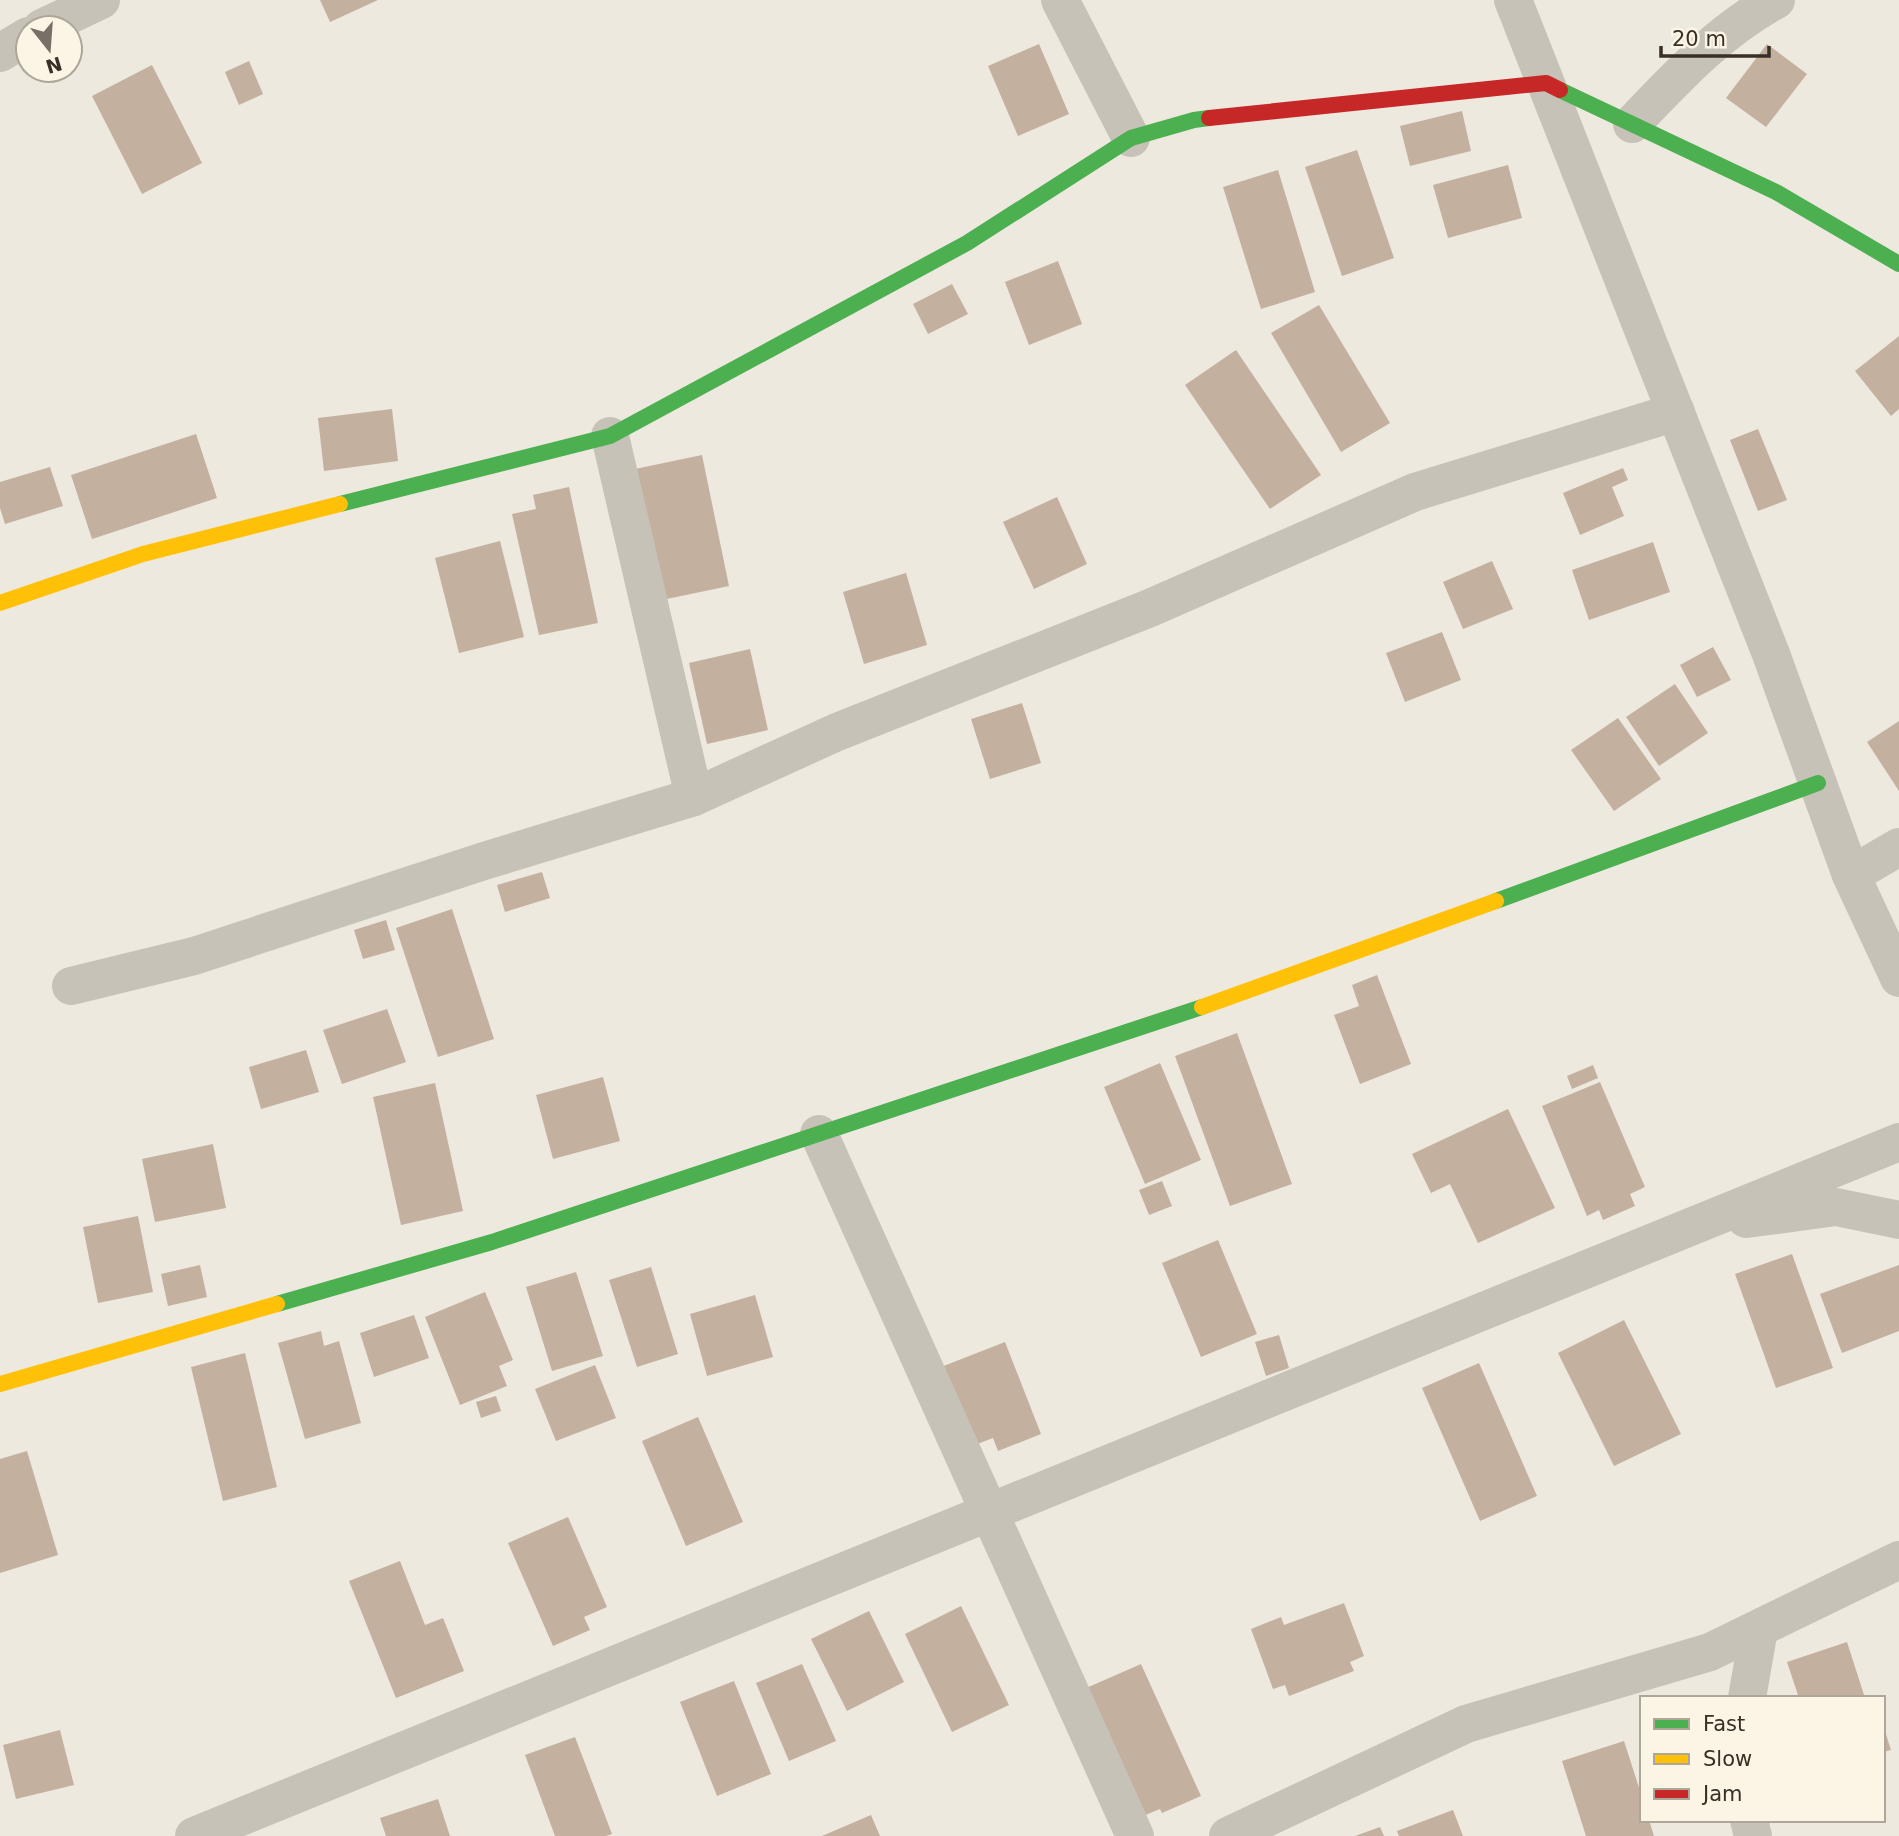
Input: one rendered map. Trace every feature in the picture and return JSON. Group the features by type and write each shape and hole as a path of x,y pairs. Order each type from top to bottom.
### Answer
{"street":[{"path":"72,14 101,0"},
{"path":"1060,0 1131,138"},
{"path":"1513,0 1771,654 1851,875 1899,978"},
{"path":"1632,124 1685,68 1724,34 1776,0"},
{"path":"0,603 143,554 610,436 967,243 1131,138 1194,120 1546,83 1776,192 1899,264"},
{"path":"71,986 194,956 484,861 694,797 837,732 1150,608 1415,492 1676,412"},
{"path":"610,436 694,797"},
{"path":"0,1384 492,1242 1226,999 1818,783"},
{"path":"1851,875 1899,846"},
{"path":"819,1133 1135,1836"},
{"path":"194,1836 1899,1142"},
{"path":"1694,1225 1836,1207 1899,1220"},
{"path":"1228,1836 1465,1724 1710,1652 1899,1560"},
{"path":"1747,1696 1759,1629"}],"building":[{"path":"320,0 378,0 330,22"},
{"path":"1039,44 1069,114 1018,136 988,66"},
{"path":"1767,44 1807,74 1766,127 1726,98"},
{"path":"249,61 263,94 239,105 225,72"},
{"path":"152,65 202,163 142,194 92,96"},
{"path":"1462,111 1471,151 1410,166 1400,126"},
{"path":"1357,150 1394,258 1342,276 1305,167"},
{"path":"1508,165 1522,218 1448,238 1433,185"},
{"path":"1278,170 1315,292 1261,309 1223,187"},
{"path":"1058,261 1082,324 1029,345 1005,282"},
{"path":"952,284 968,314 928,334 913,304"},
{"path":"1319,305 1390,423 1341,452 1271,333"},
{"path":"1899,336 1899,409 1891,416 1855,371"},
{"path":"1236,350 1321,475 1270,509 1185,385"},
{"path":"392,409 398,461 324,471 318,418"},
{"path":"1758,429 1787,500 1758,511 1730,440"},
{"path":"196,434 217,498 92,539 71,475"},
{"path":"702,455 729,586 662,600 635,469"},
{"path":"50,467 63,506 5,524 0,508 0,482"},
{"path":"1623,468 1628,480 1612,487 1624,516 1580,535 1563,493"},
{"path":"569,487 598,623 539,635 512,514 536,509 533,495"},
{"path":"1057,497 1087,564 1034,589 1003,522"},
{"path":"500,541 524,637 459,653 435,558"},
{"path":"1653,542 1670,592 1589,620 1572,570"},
{"path":"1492,561 1513,609 1463,629 1443,582"},
{"path":"906,573 927,645 864,664 843,592"},
{"path":"1442,632 1461,680 1405,702 1386,653"},
{"path":"1713,647 1731,680 1697,697 1680,665"},
{"path":"750,649 768,730 707,744 689,663"},
{"path":"1675,684 1708,733 1659,766 1626,717"},
{"path":"1022,703 1041,763 990,779 971,719"},
{"path":"1618,718 1661,779 1614,811 1571,750"},
{"path":"1899,721 1899,791 1867,742"},
{"path":"542,872 550,898 505,912 497,885"},
{"path":"452,909 494,1039 438,1057 396,928"},
{"path":"386,920 395,950 363,959 354,930"},
{"path":"1377,975 1411,1064 1360,1084 1334,1015 1359,1006 1352,985"},
{"path":"387,1009 406,1062 342,1084 323,1030"},
{"path":"1237,1033 1292,1184 1230,1206 1175,1056"},
{"path":"306,1050 319,1092 261,1109 249,1067"},
{"path":"1160,1063 1201,1160 1145,1184 1104,1087"},
{"path":"1593,1065 1598,1078 1572,1089 1567,1076"},
{"path":"603,1077 620,1141 553,1159 536,1095"},
{"path":"1600,1082 1645,1187 1630,1194 1635,1206 1603,1220 1599,1210 1587,1216 1542,1106"},
{"path":"435,1083 463,1211 401,1225 373,1097"},
{"path":"1508,1109 1555,1208 1478,1243 1450,1184 1431,1193 1412,1154"},
{"path":"213,1144 226,1208 155,1222 142,1159"},
{"path":"1162,1181 1172,1206 1149,1215 1139,1190"},
{"path":"138,1216 153,1292 98,1303 83,1227"},
{"path":"1218,1240 1257,1334 1201,1357 1162,1263"},
{"path":"1792,1254 1833,1368 1776,1388 1735,1274"},
{"path":"200,1265 207,1297 168,1306 161,1274"},
{"path":"1899,1265 1899,1331 1842,1353 1820,1294"},
{"path":"651,1267 678,1354 637,1367 609,1280"},
{"path":"576,1272 603,1356 552,1371 526,1287"},
{"path":"485,1292 513,1360 499,1366 507,1386 460,1405 425,1317"},
{"path":"755,1295 773,1357 707,1376 690,1314"},
{"path":"414,1315 429,1358 374,1377 360,1333"},
{"path":"1624,1320 1681,1434 1614,1466 1558,1353"},
{"path":"321,1331 324,1346 339,1341 361,1423 305,1439 278,1343"},
{"path":"1279,1335 1289,1368 1266,1376 1255,1342"},
{"path":"1005,1342 1041,1434 998,1451 993,1438 972,1446 941,1367"},
{"path":"245,1353 277,1487 223,1501 191,1367"},
{"path":"1479,1363 1537,1496 1480,1521 1422,1388"},
{"path":"595,1365 616,1418 556,1441 535,1389"},
{"path":"496,1396 501,1411 481,1418 476,1402"},
{"path":"698,1417 743,1522 686,1546 642,1441"},
{"path":"27,1451 58,1555 0,1573 0,1459"},
{"path":"568,1517 607,1607 584,1617 590,1630 553,1646 508,1543"},
{"path":"400,1561 425,1625 443,1618 464,1671 396,1698 349,1581"},
{"path":"1344,1603 1364,1656 1350,1662 1354,1671 1289,1696 1285,1685 1273,1689 1251,1629 1281,1617 1284,1625"},
{"path":"961,1606 1009,1705 952,1732 905,1634"},
{"path":"869,1611 904,1682 847,1711 811,1639"},
{"path":"1847,1642 1864,1696 1798,1696 1787,1662"},
{"path":"802,1664 836,1741 789,1761 756,1683"},
{"path":"1141,1664 1201,1796 1162,1813 1160,1809 1143,1816 1084,1689"},
{"path":"734,1681 771,1774 717,1796 680,1702"},
{"path":"60,1730 74,1785 16,1799 3,1745"},
{"path":"1885,1731 1891,1750 1885,1752"},
{"path":"575,1737 612,1834 555,1836 525,1755"},
{"path":"1624,1741 1640,1791 1640,1822 1650,1822 1654,1836 1586,1836 1562,1761"},
{"path":"438,1799 450,1836 386,1836 380,1818"},
{"path":"1453,1810 1463,1836 1399,1836 1397,1831"},
{"path":"871,1815 880,1836 822,1836"},
{"path":"1380,1827 1384,1836 1355,1836"}],"traffic: fast":[{"path":"1560,90 1776,192 1899,264"},
{"path":"340,504 610,436 967,243 1131,138 1209,118"},
{"path":"1496,901 1818,783"},
{"path":"277,1304 492,1242 1202,1007"}],"traffic: slow":[{"path":"0,603 143,554 340,504"},
{"path":"1202,1007 1496,901"},
{"path":"0,1384 277,1304"}],"traffic: jam":[{"path":"1209,118 1546,83 1560,90"}]}
